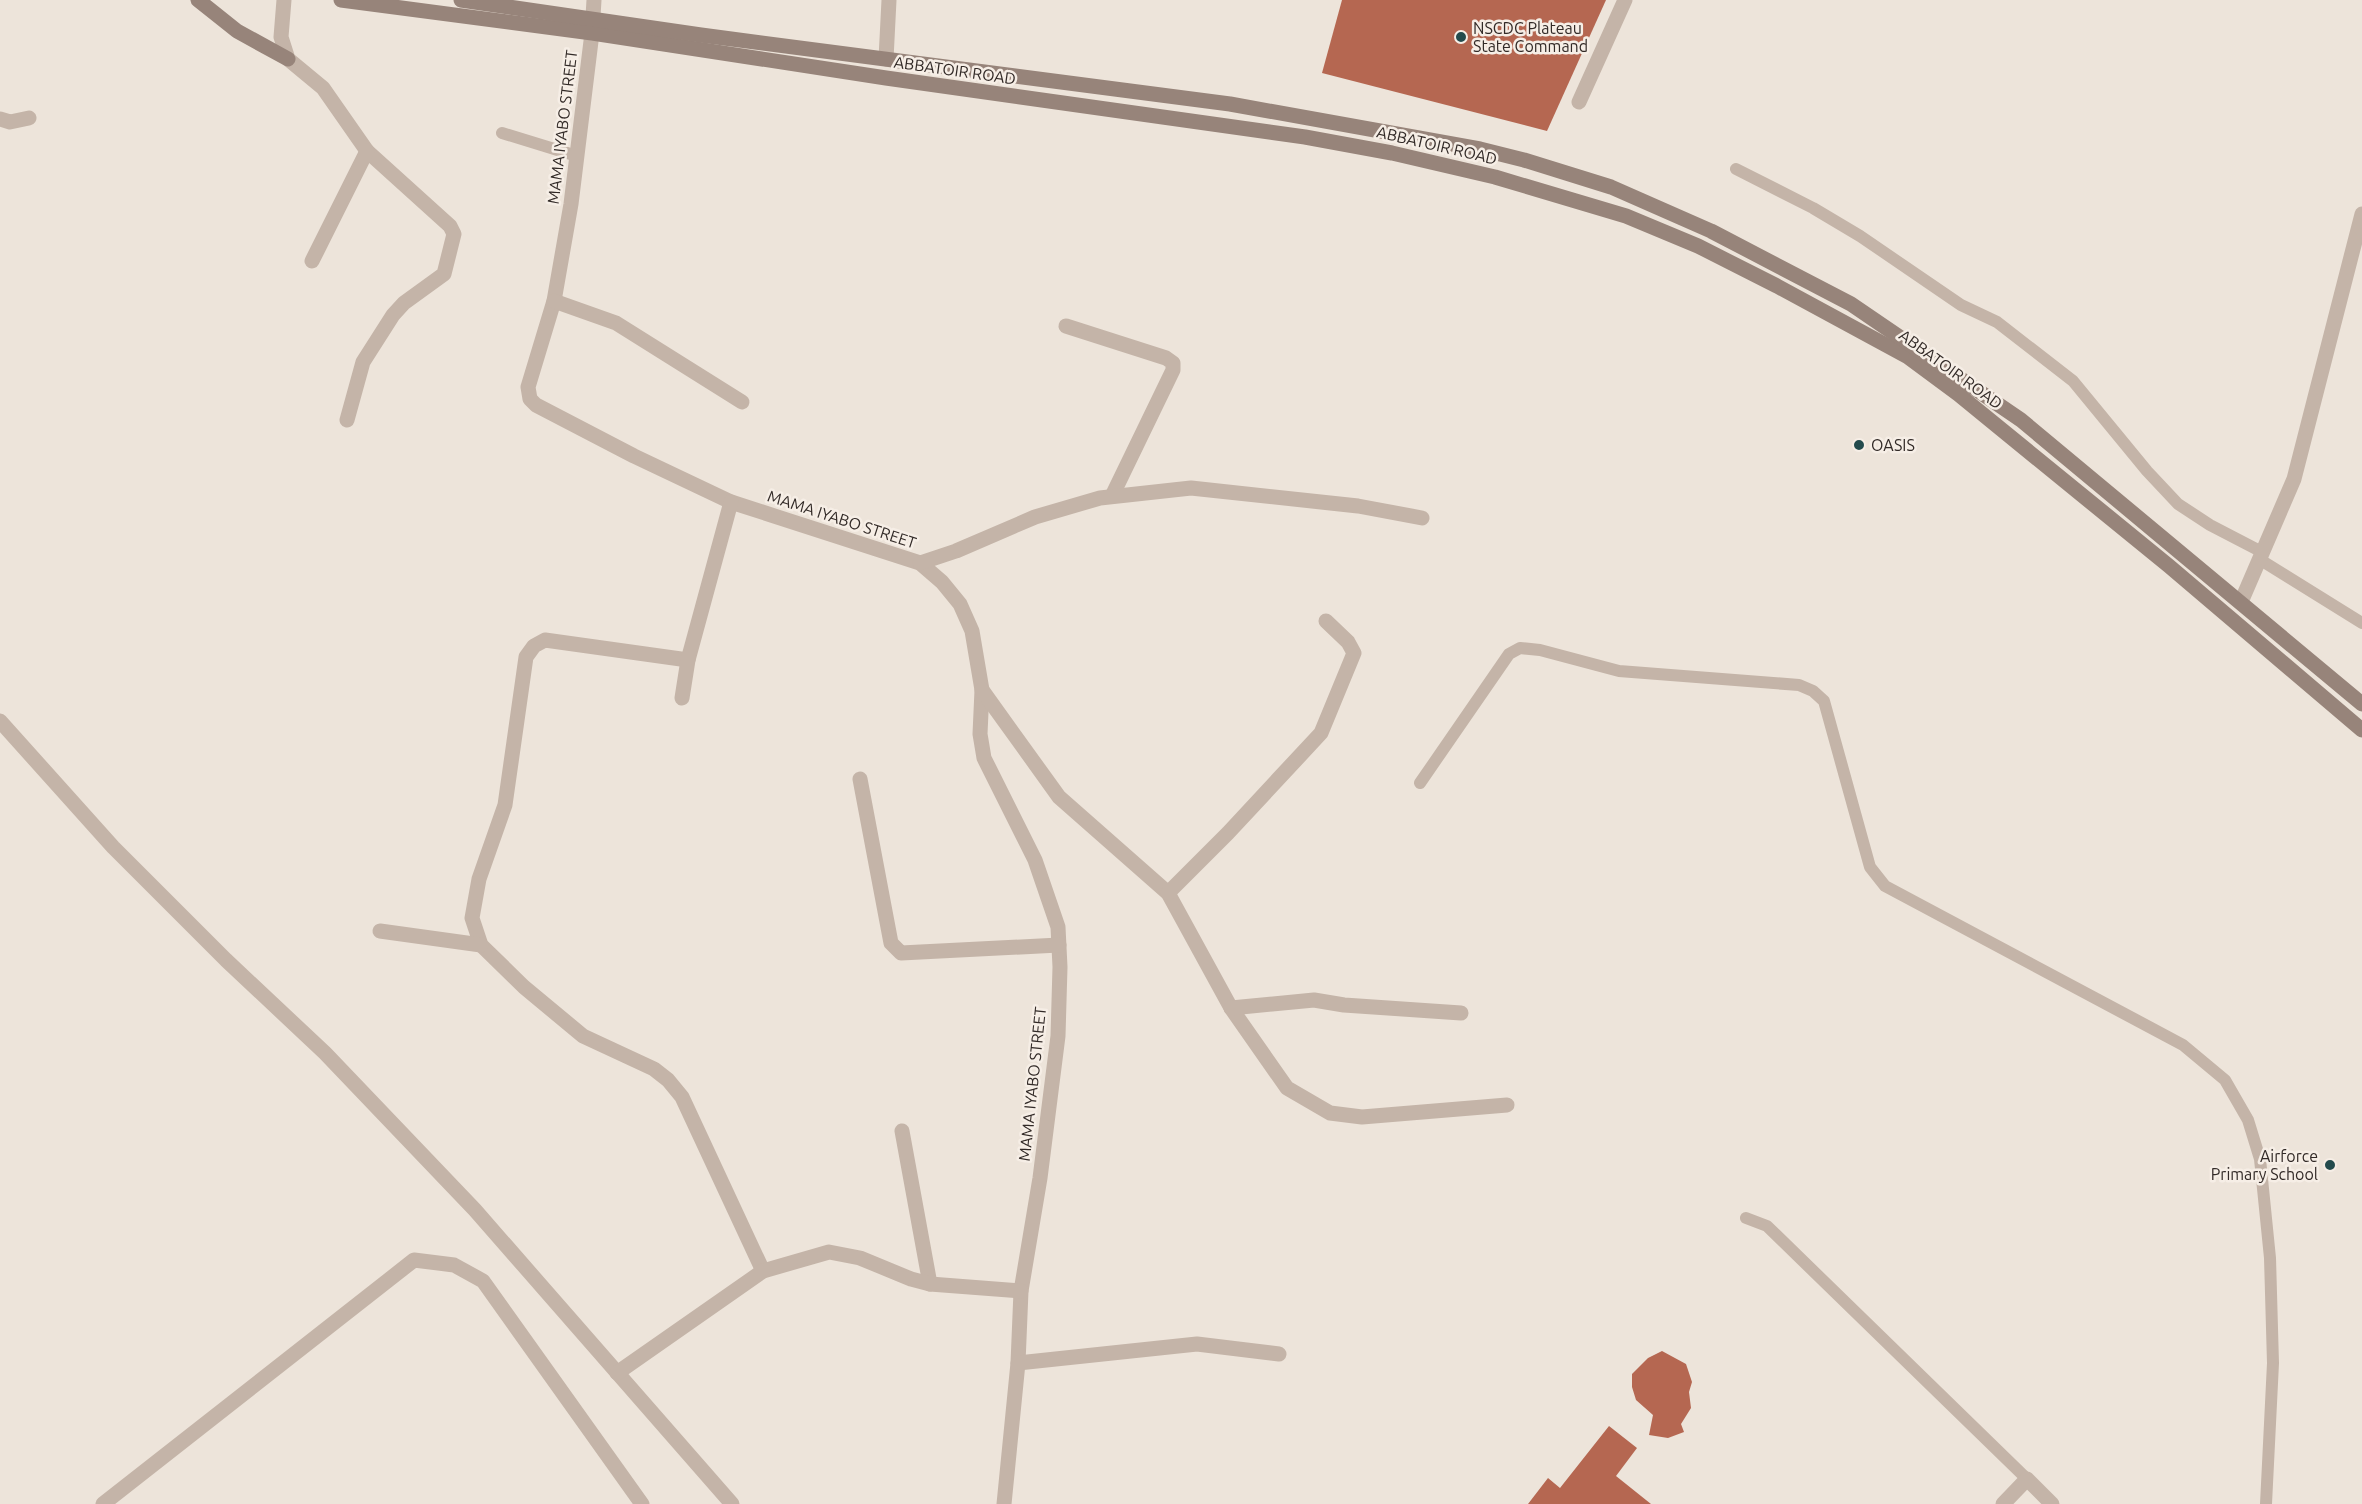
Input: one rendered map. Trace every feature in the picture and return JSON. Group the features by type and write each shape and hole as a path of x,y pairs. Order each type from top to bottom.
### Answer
{"street":[{"path":"198,0 237,31 288,59 323,88 367,151 450,226 454,234 444,274 404,303 393,315 363,362 347,420"},
{"path":"284,0 281,37 288,59"},
{"name":"ABBATOIR ROAD","path":"341,0 886,59 1230,104 1480,149 1611,187 1711,231 1851,304 2021,420 2362,704"},
{"name":"ABBATOIR ROAD","path":"461,0 794,64 1327,141 1392,153 1495,177 1626,216 1698,246 1908,357 1958,394 2169,566 2362,730"},
{"name":"MAMA IYABO STREET","path":"594,0 593,26 571,204 554,301 528,387 531,399 536,405 634,456 731,502 920,563 942,582 960,603 972,631 982,690 980,734 984,758 1035,860 1058,927 1058,1036 1040,1178 1021,1291 1018,1363 1004,1504"},
{"path":"886,59 889,0"},
{"path":"1579,102 1625,0"},
{"path":"0,119 9,122 29,118"},
{"path":"312,261 367,151"},
{"path":"2241,602 2294,479 2362,214"},
{"path":"554,301 616,323 742,402"},
{"path":"1066,326 1166,358 1173,363 1173,370 1112,496"},
{"path":"920,563 956,551 1035,517 1112,496 1191,488 1358,507 1422,518"},
{"path":"682,698 688,660 731,502"},
{"path":"1168,893 1228,833 1321,733 1354,653 1348,642 1326,621"},
{"path":"688,660 545,640 534,646 526,657 505,805 479,879 472,918 481,945 524,987 584,1036 654,1069 668,1080 682,1097 763,1271"},
{"path":"982,690 1059,796 1168,893 1231,1008 1287,1088 1330,1113 1362,1117 1508,1105"},
{"path":"0,722 113,848 226,960 325,1053 459,1194 732,1504"},
{"path":"860,779 891,943 901,953 1059,945"},
{"path":"380,932 481,945"},
{"path":"1231,1008 1314,1000 1344,1005 1461,1013"},
{"path":"902,1131 930,1284"},
{"path":"617,1373 763,1271 829,1252 860,1258 911,1279 930,1284 1021,1291"},
{"path":"103,1504 414,1260 454,1265 483,1281 642,1504"},
{"path":"1018,1363 1197,1344 1279,1354"},
{"path":"1999,1503 2027,1479 2052,1504"}],"lane":[{"path":"502,133 577,156"},
{"path":"1736,170 1813,208 1860,236 1961,305 1997,322 2073,381 2147,471 2178,504 2261,555 2362,623"},
{"path":"1420,783 1509,654 1520,648 1540,650 1619,671 1799,685 1813,691 1824,701 1870,867 1885,886 2183,1045 2224,1080 2248,1120 2260,1160 2270,1258 2273,1363 2266,1504"},
{"path":"1746,1218 1767,1226 2027,1479"}],"building":[{"name":"NSCDC Plateau State Command","path":"1342,0 1606,0 1547,131 1322,73"},
{"path":"1662,1351 1686,1364 1692,1382 1689,1392 1691,1408 1681,1424 1684,1432 1668,1438 1649,1435 1653,1415 1636,1400 1632,1387 1632,1374 1648,1358"},
{"path":"1609,1426 1637,1448 1616,1476 1651,1504 1528,1504 1548,1478 1560,1488"}],"place":[{"name":"NSCDC Plateau State Command","path":"1461,37"},
{"name":"OASIS","path":"1859,445"},
{"name":"Airforce Primary School","path":"2330,1165"}]}
